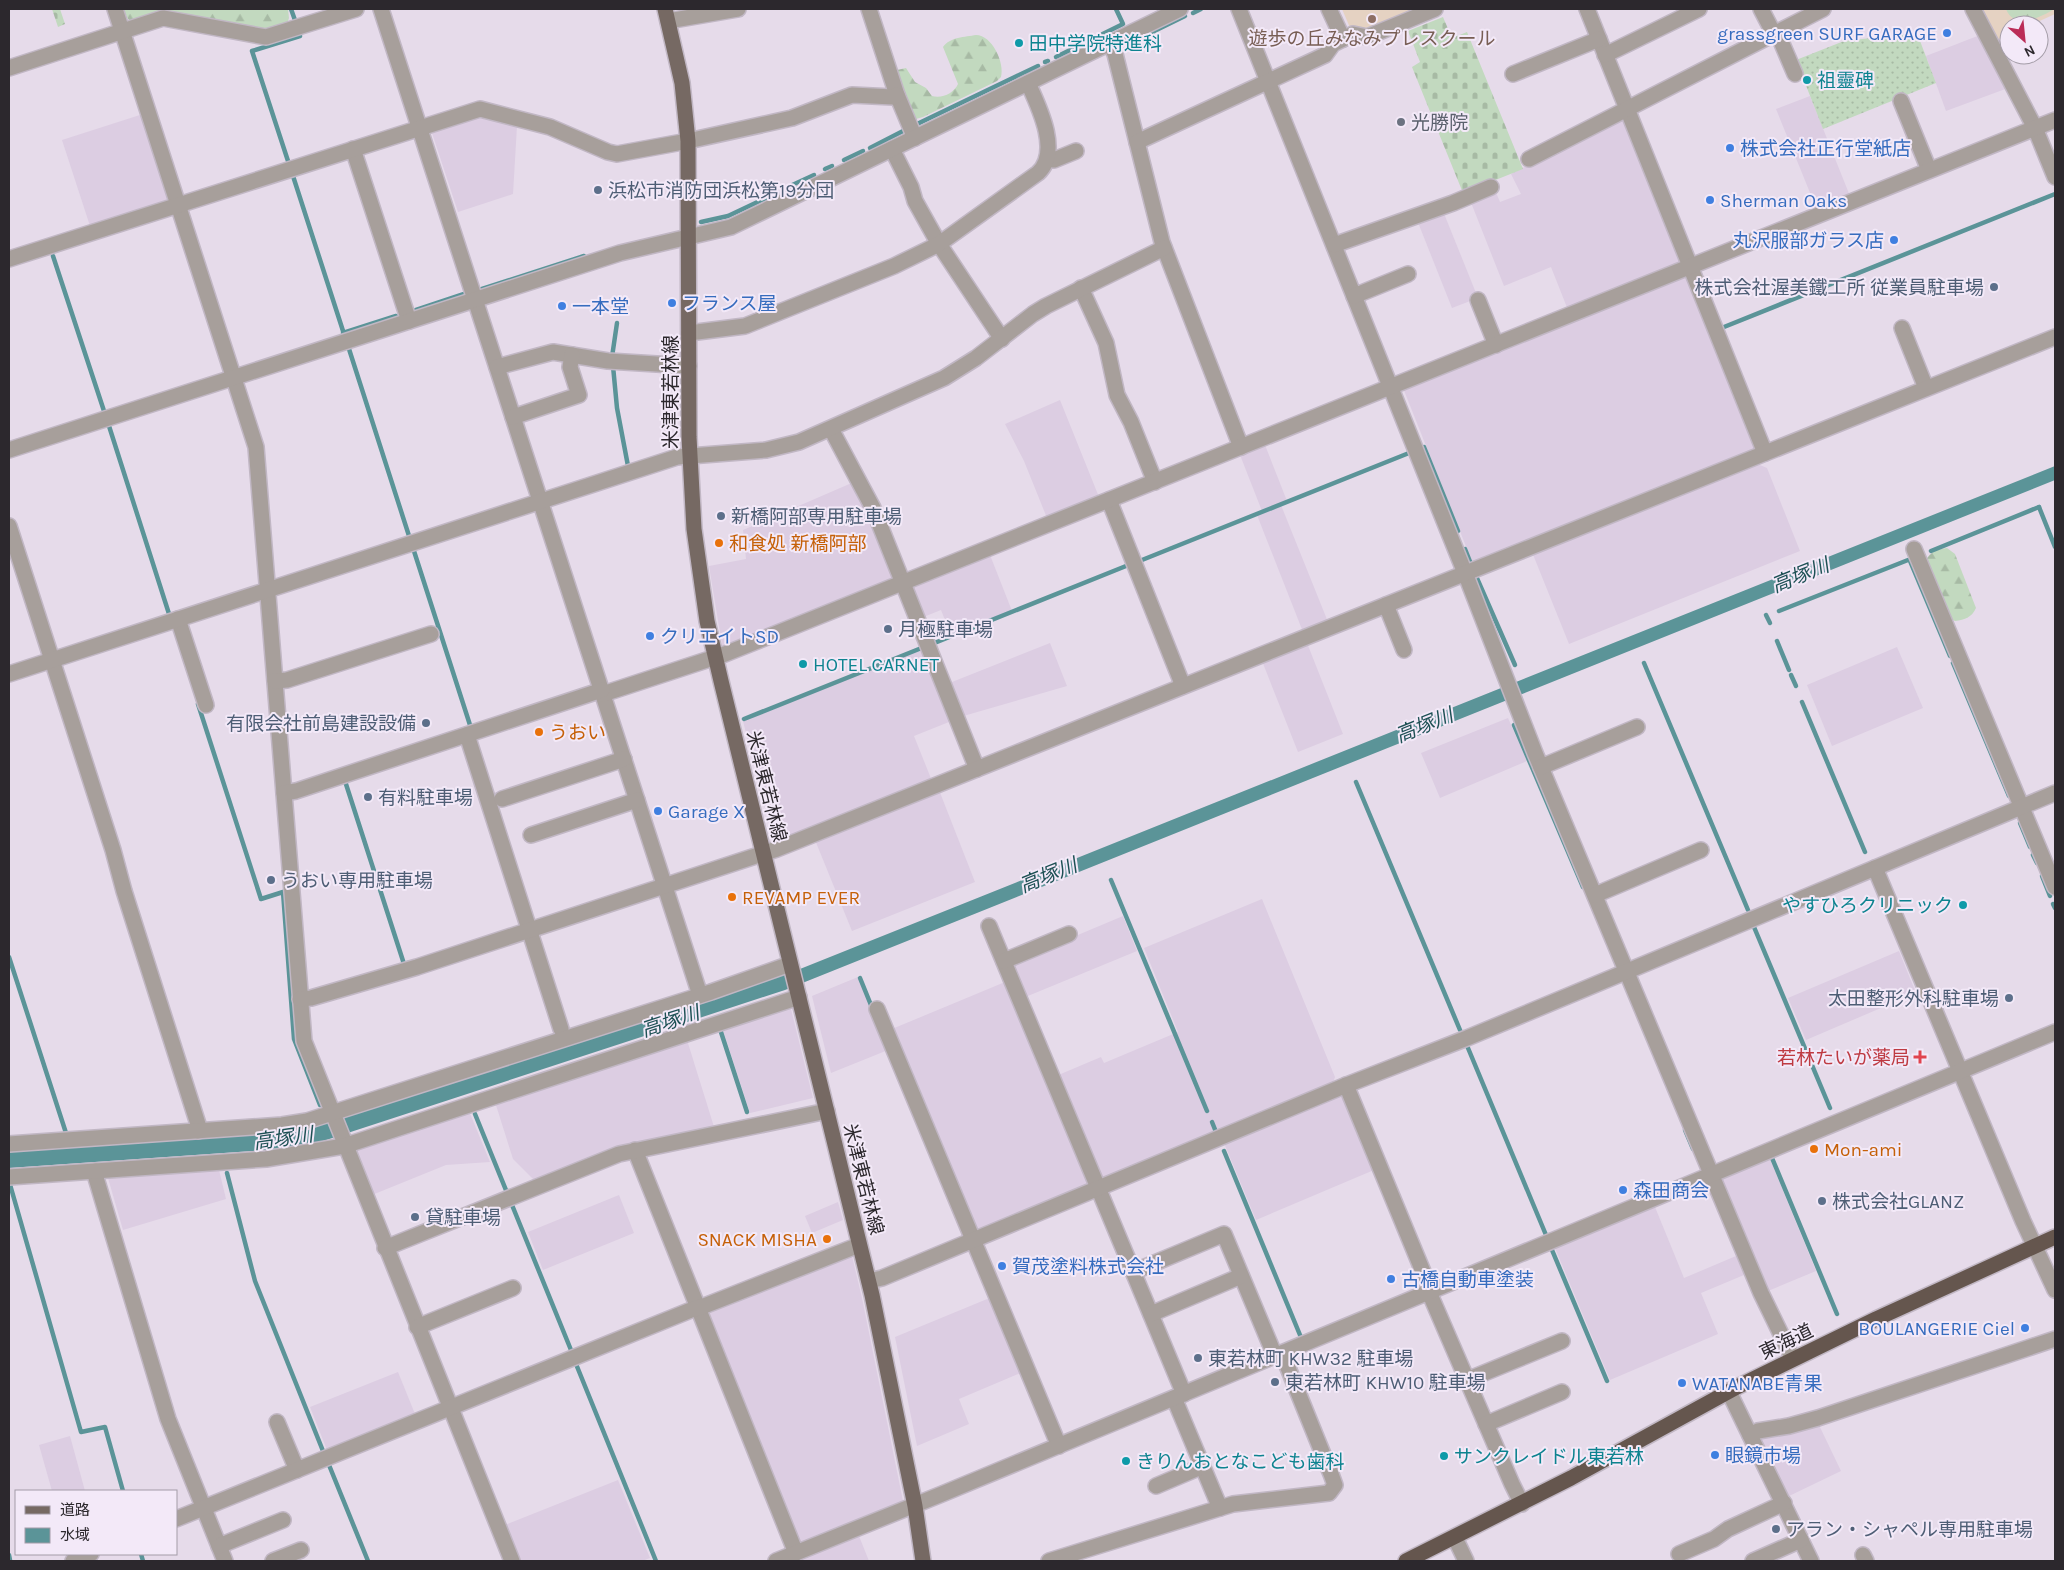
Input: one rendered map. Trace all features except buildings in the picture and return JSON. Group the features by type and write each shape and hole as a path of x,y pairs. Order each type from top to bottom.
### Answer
{"highway":[{"name":"東海道","path":"1406,1561 1522,1504 1729,1392 1793,1360 1876,1319 2055,1237"}],"main road":[{"name":"米津東若林線","path":"667,15 682,83 688,141 690,456 698,560 715,657 869,1281 915,1506 923,1561"}],"street":[{"path":"115,9 256,447 304,1041 385,1248 512,1561"},
{"path":"9,68 163,18 266,37 356,9"},
{"path":"381,9 700,995"},
{"path":"667,15 738,9"},
{"path":"869,9 897,95 915,138"},
{"path":"9,450 620,253 720,230 743,222 1180,9"},
{"path":"1239,9 1541,767 1761,1293 1793,1360"},
{"path":"1329,9 1343,39"},
{"path":"1137,142 1326,55 1333,44 1353,34 1367,37 1435,9"},
{"path":"1587,9 1765,453"},
{"path":"1605,55 1679,13 1699,9"},
{"path":"1761,9 1795,74"},
{"path":"1529,159 1824,9"},
{"path":"1973,9 2035,128 2055,178"},
{"path":"1513,74 1599,39"},
{"path":"1110,43 1115,54 1164,248 1241,448"},
{"path":"689,333 745,326 894,266 939,244 1038,173 1048,159 1048,138 1028,83"},
{"path":"9,259 480,108 550,127 612,153 688,141 792,118 852,95 897,95"},
{"path":"1901,101 1929,170"},
{"path":"284,793 296,791 715,657 1241,448 2055,120"},
{"path":"353,149 409,322"},
{"path":"892,149 911,187 915,202 939,244 1002,340"},
{"path":"1048,159 1054,160 1076,151"},
{"path":"1334,245 1491,187"},
{"path":"9,674 677,457 777,449 799,442 944,378 1002,340 1033,314 1081,288 1164,248"},
{"path":"1354,296 1408,274"},
{"path":"1081,288 1106,343 1117,395 1131,422 1155,482"},
{"path":"1478,300 1496,345"},
{"path":"1902,328 1926,388"},
{"path":"300,999 312,998 417,967 763,854 2055,337"},
{"path":"497,367 552,352 608,361 689,366"},
{"path":"513,417 579,395 570,367 572,355"},
{"path":"831,429 873,508 977,769"},
{"path":"1109,500 1183,686"},
{"path":"9,526 113,850 124,891 198,1124 198,1131"},
{"path":"1914,549 2055,888"},
{"path":"1386,605 1404,650"},
{"path":"178,619 206,705"},
{"path":"275,681 287,680 431,634"},
{"path":"1541,767 1637,727"},
{"path":"467,736 561,1028"},
{"path":"502,799 624,759"},
{"path":"869,1281 882,1278 1346,1085 1467,1038 2055,793"},
{"path":"531,834 637,800"},
{"path":"1595,894 1700,850"},
{"path":"1875,868 2034,1247 2055,1290"},
{"path":"990,926 1151,1314 1203,1466 1220,1508"},
{"path":"1004,961 1069,934"},
{"path":"9,1144 295,1124 333,1115 791,966"},
{"path":"9,1176 266,1159 344,1144 798,995"},
{"path":"878,1008 1059,1446"},
{"path":"776,1561 915,1506 2055,1032"},
{"path":"1346,1085 1430,1292 1522,1504"},
{"path":"385,1248 619,1154 827,1111"},
{"path":"635,1150 796,1553"},
{"path":"96,1171 96,1178 168,1419 225,1561"},
{"path":"1049,1561 1233,1504 1329,1493 1335,1485 1224,1234 1133,1272"},
{"path":"178,1518 859,1245"},
{"path":"1151,1314 1242,1276"},
{"path":"417,1327 513,1288"},
{"path":"1750,1435 1758,1431 1789,1426 1818,1418 2055,1339"},
{"path":"1467,1380 1562,1341"},
{"path":"1486,1424 1562,1392"},
{"path":"1729,1392 1811,1561"},
{"path":"277,1422 297,1470"},
{"path":"1156,1486 1203,1466"},
{"path":"1679,1554 1714,1539 1728,1528 1784,1503"},
{"path":"219,1546 283,1520"},
{"path":"1454,1538 1466,1561"},
{"path":"1753,1561 1801,1540"},
{"path":"273,1561 301,1550"},
{"path":"73,1561 88,1555"}],"shaded area":[{"name":"遊歩の丘みなみプレスクール","path":"1342,9 1423,9 1366,32 1351,30"},
{"path":"1979,9 2055,9 2055,14 2049,17 2049,15 1999,15 1999,39 1996,40"},
{"path":"1980,35 2008,88 1946,111 1926,56"},
{"path":"1810,96 1850,196 1817,210 1776,109"},
{"path":"143,114 170,200 90,226 62,140"},
{"path":"1624,115 1683,261 1681,265 1568,310 1551,267 1504,286 1470,200 1495,190 1500,202 1521,194 1511,174"},
{"path":"479,118 517,126 513,194 458,212 432,133"},
{"path":"1443,211 1478,298 1452,308 1417,220"},
{"path":"1685,276 1689,277 1758,450 1473,564 1403,388"},
{"path":"1060,400 1099,497 1047,518 1024,461 1005,424"},
{"path":"1265,445 1287,501 1262,511 1240,455"},
{"path":"1755,463 1767,468 1800,551 1569,644 1532,552"},
{"path":"854,482 895,575 893,580 726,646 722,645 709,566 746,559 743,530"},
{"path":"1281,505 1328,622 1303,632 1257,515"},
{"path":"990,555 1012,611 951,635 941,610 921,618 909,588"},
{"path":"1050,643 1067,686 960,717 947,684"},
{"path":"1307,643 1343,734 1298,752 1262,661"},
{"path":"1897,647 1923,708 1832,746 1807,685"},
{"path":"925,648 954,720 914,736 932,781 774,844 743,721"},
{"path":"1508,718 1527,761 1440,798 1421,753"},
{"path":"939,790 975,882 852,931 815,840"},
{"path":"1262,899 1335,1077 1333,1083 1103,1179 1097,1176 1056,1076 1101,1057 1104,1063 1178,1032 1144,948"},
{"path":"1123,916 1137,951 1023,998 1009,964"},
{"path":"1899,951 1916,993 1806,1040 1788,998"},
{"path":"858,977 888,1050 831,1073 812,996"},
{"path":"1005,982 1088,1180 1085,1186 980,1230 974,1228 892,1029"},
{"path":"790,1005 813,1098 750,1113 722,1027"},
{"path":"687,1040 715,1130 536,1182 513,1159 495,1102"},
{"path":"1338,1096 1344,1098 1374,1170 1256,1220 1224,1143"},
{"path":"469,1111 490,1162 446,1165 372,1195 353,1149"},
{"path":"1770,1159 1816,1271 1768,1291 1722,1179"},
{"path":"219,1170 226,1199 123,1230 108,1178"},
{"path":"619,1195 634,1233 543,1270 528,1232"},
{"path":"838,1202 843,1220 812,1233 805,1216"},
{"path":"1655,1207 1684,1278 1736,1256 1744,1275 1701,1293 1718,1334 1610,1380 1555,1248"},
{"path":"848,1254 852,1256 862,1298 903,1501 801,1543 796,1541 707,1311"},
{"path":"992,1297 1023,1372 959,1399 969,1424 917,1446 895,1337"},
{"path":"398,1372 415,1414 327,1450 310,1407"},
{"path":"1818,1423 1841,1471 1787,1497 1759,1439 1761,1435"},
{"path":"70,1436 85,1490 52,1490 39,1445"},
{"path":"618,1480 650,1558 642,1561 519,1561 505,1525"},
{"path":"859,1536 869,1561 798,1561"}],"green space":[{"path":"52,9 60,9 65,24 58,27"},
{"path":"123,9 288,9 289,18 287,24 273,30 132,22 128,19"},
{"path":"2006,9 2054,9 2044,15 2010,15"},
{"path":"1443,17 1452,38 1467,32 1523,169 1463,193 1412,67 1420,62 1408,31"},
{"path":"1917,33 1936,83 1823,129 1796,60 1844,41"},
{"path":"976,35 982,36 987,40 996,51 1001,65 1001,77 997,81 923,117 916,119 912,116 895,74 897,70 906,68 915,82 926,88 932,96 940,97 947,95 958,84 943,47 954,39"},
{"path":"1947,548 1955,554 1976,608 1970,616 1959,621 1951,619 1926,560 1935,551"}],"water":[{"name":"高塚川","path":"2055,466 2055,480 785,990 320,1142 265,1150 9,1168 9,1152 264,1134 316,1126 800,969"}],"waterway":[{"path":"291,9 296,23"},
{"path":"1056,57 1123,24 1116,9"},
{"path":"1193,13 1201,9"},
{"path":"1138,39 1185,16"},
{"path":"288,161 252,51 300,36 299,32"},
{"path":"915,125 1038,66"},
{"path":"870,148 905,130"},
{"path":"844,160 863,151"},
{"path":"825,169 832,166"},
{"path":"788,187 814,175"},
{"path":"293,176 344,334"},
{"path":"701,222 728,216 777,193"},
{"path":"1719,329 2055,194"},
{"path":"53,256 104,411"},
{"path":"482,289 584,256"},
{"path":"416,310 464,294"},
{"path":"343,333 396,316"},
{"path":"612,357 617,323"},
{"path":"349,349 410,539"},
{"path":"613,366 617,408 628,466"},
{"path":"109,426 170,617"},
{"path":"1422,448 1424,447 1458,531"},
{"path":"1137,562 1409,453"},
{"path":"2039,507 2055,547"},
{"path":"1931,551 2039,507"},
{"path":"413,548 470,725"},
{"path":"1465,549 1471,564"},
{"path":"1779,611 1908,560"},
{"path":"1910,561 1950,656"},
{"path":"932,644 1131,564"},
{"path":"1476,576 1515,665"},
{"path":"1766,615 1770,623"},
{"path":"1777,641 1789,670"},
{"path":"744,719 924,647"},
{"path":"1644,663 1748,910"},
{"path":"1953,663 2009,796"},
{"path":"1791,675 1796,686"},
{"path":"1802,702 1865,852"},
{"path":"198,704 261,899 283,892 294,1039 320,1105"},
{"path":"1514,725 1583,887"},
{"path":"345,781 404,964 408,963"},
{"path":"1356,782 1460,1030"},
{"path":"2020,823 2030,847"},
{"path":"2033,855 2037,863"},
{"path":"2042,876 2050,896"},
{"path":"1111,880 1207,1111"},
{"path":"2053,904 2055,908"},
{"path":"1754,927 1830,1108"},
{"path":"9,957 66,1133"},
{"path":"860,978 873,1010"},
{"path":"720,1029 747,1112"},
{"path":"1468,1048 1546,1235"},
{"path":"475,1114 571,1350"},
{"path":"1212,1122 1216,1132"},
{"path":"1685,1130 1693,1149"},
{"path":"1224,1151 1300,1335"},
{"path":"1772,1158 1837,1314"},
{"path":"227,1173 255,1281 323,1451"},
{"path":"9,1181 81,1432 105,1427 123,1490"},
{"path":"1552,1250 1607,1381"},
{"path":"576,1364 656,1561"},
{"path":"329,1465 368,1561"},
{"path":"9,1555 10,1560"},
{"path":"141,1555 143,1561"}],"place":[{"name":"遊歩の丘みなみプレスクール","path":"1372,19"},
{"name":"grassgreen SURF GARAGE","path":"1947,33"},
{"name":"田中学院特進科","path":"1019,43"},
{"name":"祖靈碑","path":"1807,80"},
{"name":"光勝院","path":"1401,122"},
{"name":"株式会社正行堂紙店","path":"1730,148"},
{"name":"浜松市消防団浜松第19分団","path":"598,190"},
{"name":"Sherman Oaks","path":"1710,200"},
{"name":"丸沢服部ガラス店","path":"1894,240"},
{"name":"株式会社渥美鐵工所 従業員駐車場","path":"1994,287"},
{"name":"フランス屋","path":"672,303"},
{"name":"一本堂","path":"562,306"},
{"name":"新橋阿部専用駐車場","path":"721,516"},
{"name":"和食処 新橋阿部","path":"719,543"},
{"name":"月極駐車場","path":"888,629"},
{"name":"クリエイトSD","path":"650,636"},
{"name":"HOTEL CARNET","path":"803,664"},
{"name":"有限会社前島建設設備","path":"426,723"},
{"name":"うおい","path":"539,732"},
{"name":"有料駐車場","path":"368,797"},
{"name":"Garage X","path":"658,811"},
{"name":"うおい専用駐車場","path":"271,880"},
{"name":"REVAMP EVER","path":"732,897"},
{"name":"やすひろクリニック","path":"1963,905"},
{"name":"太田整形外科駐車場","path":"2009,998"},
{"name":"若林たいが薬局","path":"1920,1057"},
{"name":"Mon-ami","path":"1814,1149"},
{"name":"森田商会","path":"1623,1190"},
{"name":"株式会社GLANZ","path":"1822,1201"},
{"name":"貸駐車場","path":"415,1217"},
{"name":"SNACK MISHA","path":"827,1239"},
{"name":"賀茂塗料株式会社","path":"1002,1266"},
{"name":"古橋自動車塗装","path":"1391,1279"},
{"name":"BOULANGERIE Ciel","path":"2025,1328"},
{"name":"東若林町 KHW32 駐車場","path":"1198,1358"},
{"name":"東若林町 KHW10 駐車場","path":"1275,1382"},
{"name":"WATANABE青果","path":"1682,1383"},
{"name":"眼鏡市場","path":"1715,1455"},
{"name":"サンクレイドル東若林","path":"1444,1456"},
{"name":"きりんおとなこども歯科","path":"1126,1461"},
{"name":"アラン・シャペル専用駐車場","path":"1776,1529"}]}
